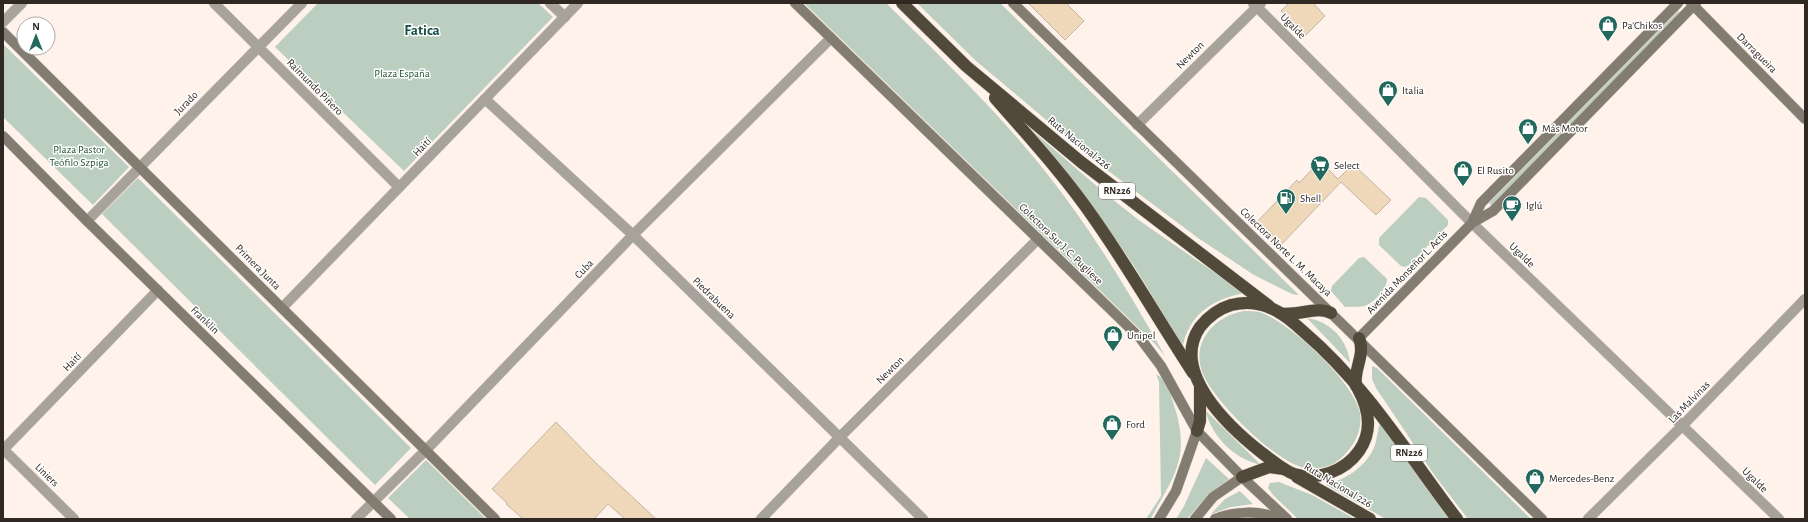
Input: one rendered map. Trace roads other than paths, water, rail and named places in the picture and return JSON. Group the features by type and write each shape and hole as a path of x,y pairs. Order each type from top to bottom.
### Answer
{"highway":[{"name":"Ruta Nacional 226","path":"902,3 966,66 1048,158 1092,216 1129,270 1198,383 1215,408 1237,432 1289,472 1370,519"},
{"name":"Ruta Nacional 226","path":"966,66 1104,181 1230,274 1297,326 1325,350 1357,387 1401,443 1457,519"},
{"name":"Ruta Nacional 226","path":"1198,383 1192,361 1193,344 1199,330 1209,317 1222,309 1239,304 1258,304 1276,311"},
{"path":"1276,311 1295,314 1321,310 1331,313"},
{"path":"1357,387 1356,373 1362,354 1362,346 1359,338"},
{"path":"1197,431 1200,421 1198,383"},
{"name":"Ruta Nacional 226","path":"1289,472 1308,476 1326,475 1345,465 1358,452 1366,437 1368,419 1367,408 1357,387"},
{"path":"1242,477 1269,467 1279,467 1289,472"}],"main road":[{"name":"Colectora Sur J. C. Pugliese","path":"795,3 1144,342 1171,382 1197,431 1242,477 1287,519"},
{"name":"Colectora Norte L. M. Macaya","path":"1013,3 1331,313 1359,338 1542,519"},
{"name":"Avenida Monseñor L. Actis","path":"1472,223 1481,203 1678,3"},
{"name":"Avenida Monseñor L. Actis","path":"1359,338 1472,223 1493,210 1694,4"},
{"name":"Darragueira","path":"1694,4 1805,119"},
{"name":"Primera Junta","path":"3,32 495,519"},
{"name":"Franklin","path":"3,136 87,221 391,519"},
{"path":"1159,519 1176,491 1197,431"},
{"path":"1195,519 1213,497 1242,477"},
{"path":"1214,519 1249,513 1272,516 1280,519"}],"street":[{"path":"3,22 22,3"},
{"name":"Raimundo Piñero","path":"214,3 399,187"},
{"name":"Jurado","path":"87,221 302,3"},
{"path":"550,3 565,17"},
{"name":"Haití","path":"282,308 578,3"},
{"name":"Newton","path":"1137,125 1257,4"},
{"name":"Ugalde","path":"1257,4 1472,223 1779,519"},
{"name":"Cuba","path":"356,519 426,450 633,235 831,38"},
{"name":"Piedrabuena","path":"485,99 633,235 923,519"},
{"name":"Newton","path":"761,519 840,437 1038,239"},
{"name":"Haití","path":"3,450 158,290"},
{"name":"Las Malvinas","path":"1588,519 1682,426 1805,299"},
{"name":"Liniers","path":"3,450 74,519"}],"place":[{"name":"Pa'Chikos","path":"1608,42"},
{"name":"Italia","path":"1388,107"},
{"name":"Más Motor","path":"1528,145"},
{"name":"Select","path":"1320,182"},
{"name":"El Rusito","path":"1463,187"},
{"name":"Shell","path":"1286,215"},
{"name":"Iglú","path":"1512,222"},
{"name":"Unipel","path":"1113,352"},
{"name":"Ford","path":"1112,441"},
{"name":"Mercedes-Benz","path":"1535,495"}],"district":[{"name":"Fatica","path":"422,30"}],"park label":[{"name":"Plaza España","path":"402,73"},
{"name":"Plaza Pastor Teófilo Szpiga","path":"79,155"}]}
